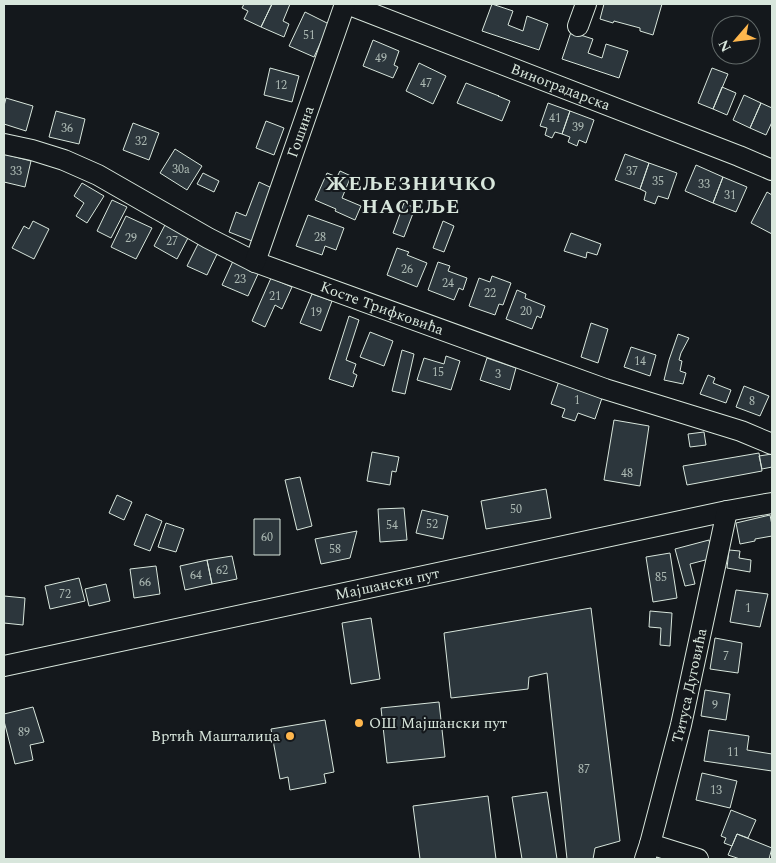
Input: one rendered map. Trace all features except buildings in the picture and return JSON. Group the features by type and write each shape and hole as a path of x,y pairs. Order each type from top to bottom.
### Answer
{"street":[{"name":"Виноградарска","path":"346,4 772,170"},
{"name":"Гошина","path":"255,262 346,4"},
{"path":"578,26 586,4"},
{"name":"Косте Трифковића","path":"4,144 64,160 98,175 208,238 255,262 605,388 741,431 772,444"},
{"name":"Мајшански пут","path":"4,666 727,511 772,503"},
{"name":"Титуса Дуговића","path":"647,851 681,725 727,511"},
{"path":"647,851 698,859"}],"place":[{"name":"ОШ Мајшански пут","path":"359,723"},
{"name":"Вртић Машталица","path":"290,736"}],"district":[{"name":"ЖЕЉЕЗНИЧКО НАСЕЉЕ","path":"411,196"}]}
